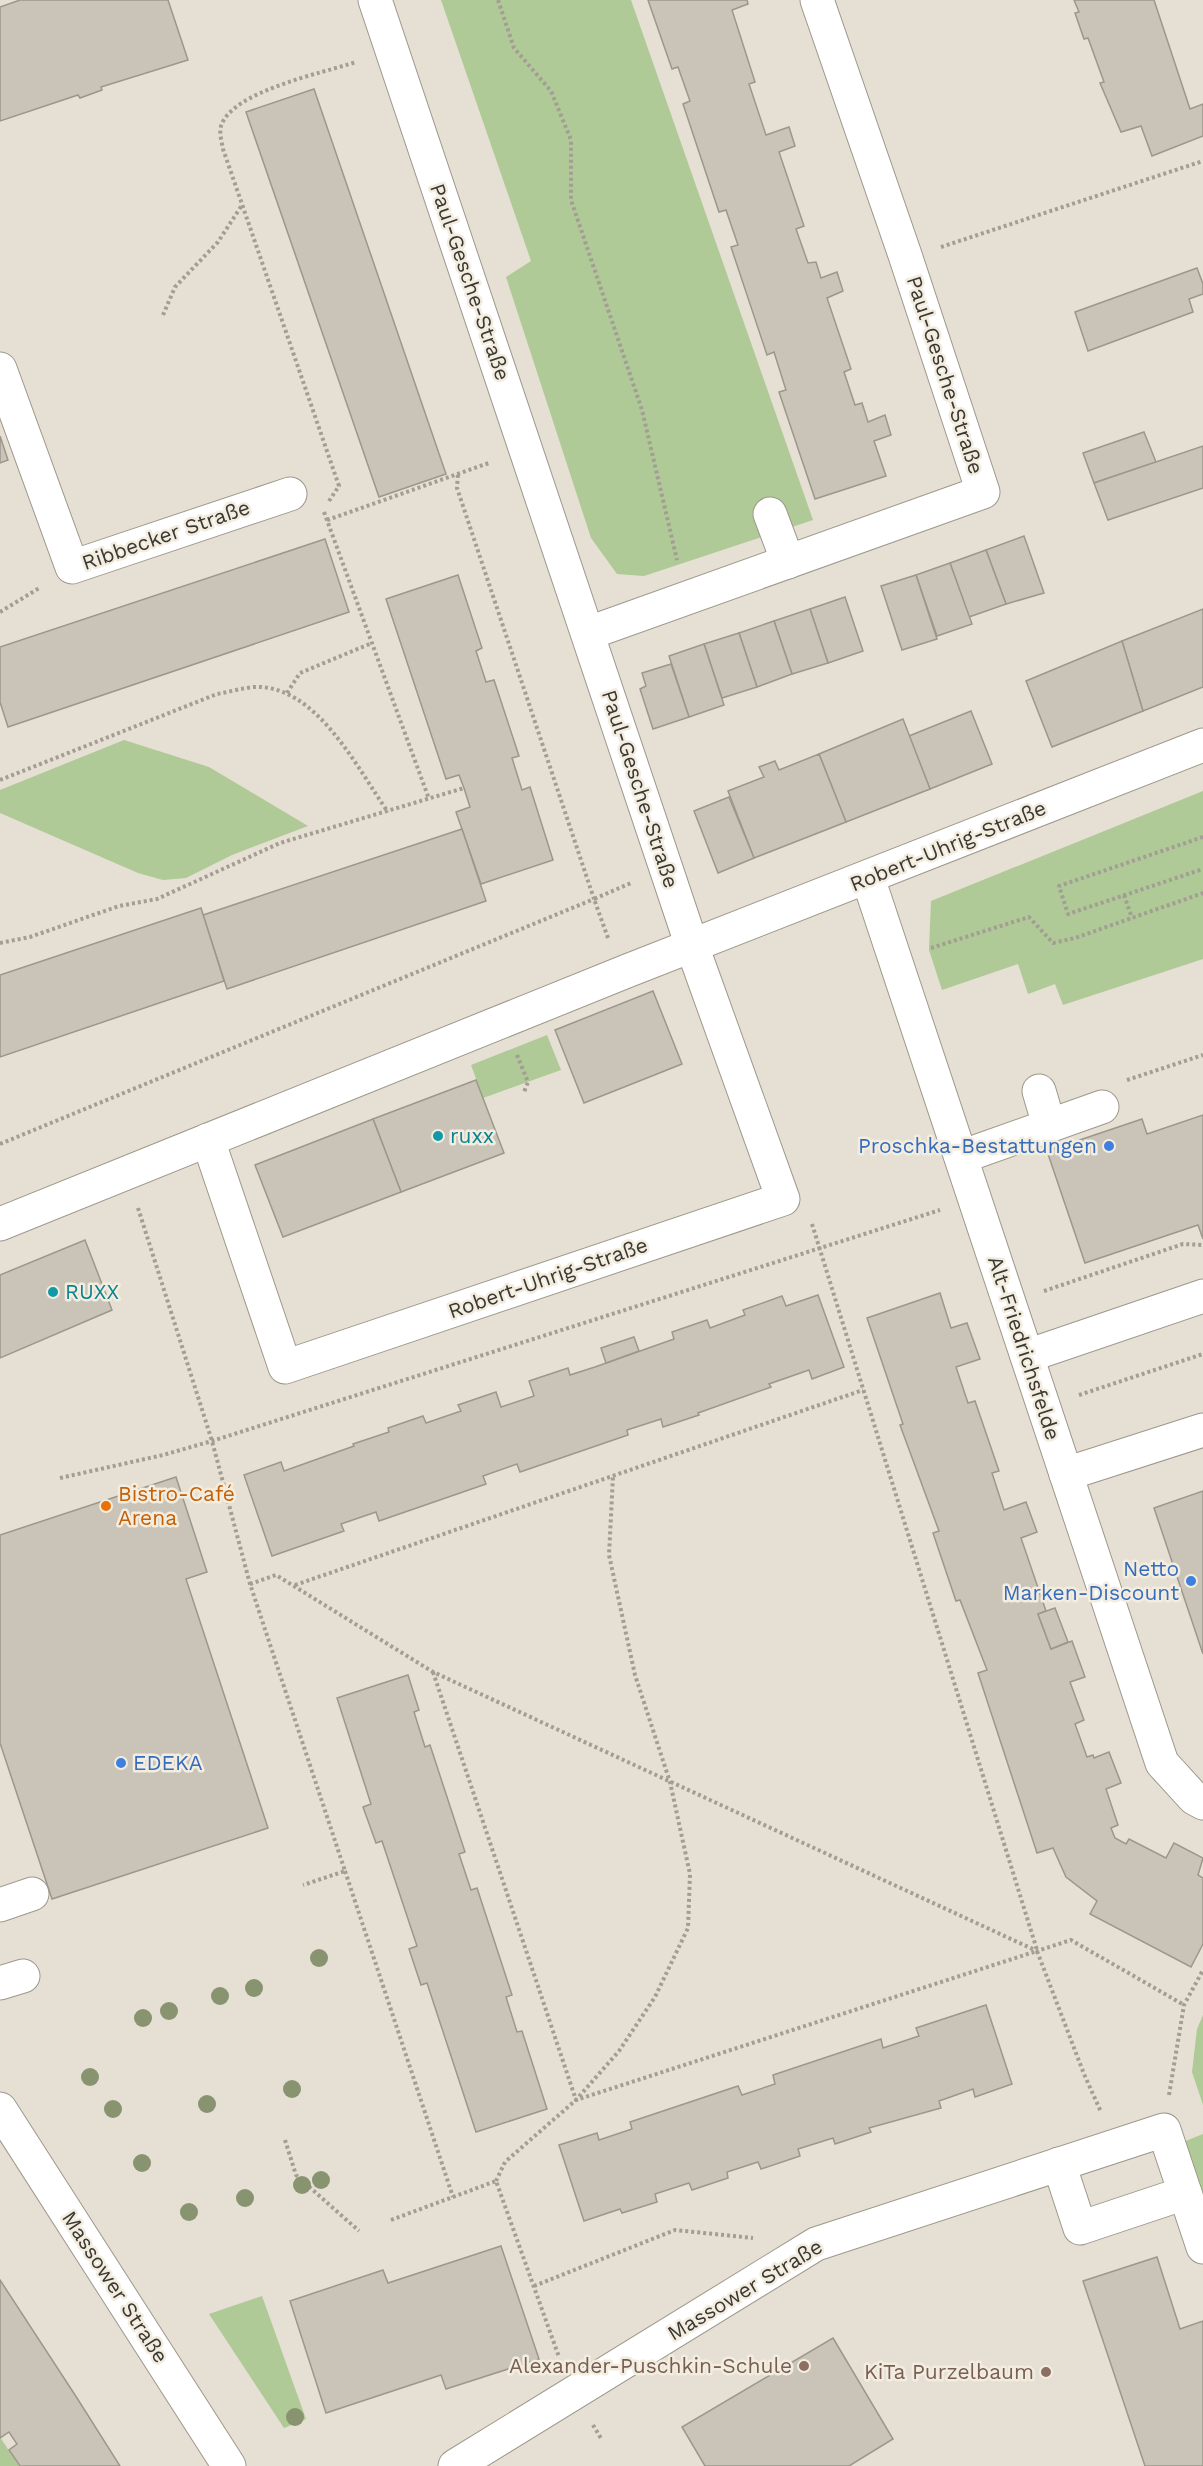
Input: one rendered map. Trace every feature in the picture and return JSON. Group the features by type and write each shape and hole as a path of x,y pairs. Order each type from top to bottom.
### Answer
{"street":[{"name":"Paul-Gesche-Straße","path":"375,0 692,946"},
{"name":"Paul-Gesche-Straße","path":"589,633 982,492 906,258 818,0"},
{"name":"Ribbecker Straße","path":"0,369 72,567 290,494"},
{"path":"770,514 788,562"},
{"name":"Robert-Uhrig-Straße","path":"0,1224 692,946 1203,745"},
{"name":"Alt-Friedrichsfelde","path":"868,878 1162,1763 1194,1798 1203,1803"},
{"name":"Robert-Uhrig-Straße","path":"208,1140 285,1367 783,1199 692,946"},
{"path":"1039,1091 1049,1125"},
{"path":"961,1157 1102,1107"},
{"path":"1027,1356 1203,1296"},
{"path":"1066,1474 1203,1430"},
{"path":"0,1905 32,1894"},
{"name":"Massower Straße","path":"0,2109 229,2466"},
{"path":"1164,2130 1203,2247"},
{"name":"Massower Straße","path":"455,2466 816,2244 1164,2130"},
{"path":"1059,2164 1080,2228 1185,2193"}],"path":[{"path":"498,0 514,48 551,91 571,140 571,200 642,410 671,543 690,598"},
{"path":"392,50 252,96 231,109 220,127 223,149 339,486 323,509 429,799"},
{"path":"906,258 1203,161"},
{"path":"163,315 175,287 218,242 242,205"},
{"path":"327,520 526,449"},
{"path":"0,1144 594,899 457,488 458,474"},
{"path":"0,612 8,610"},
{"path":"287,693 300,673 372,643"},
{"path":"0,780 217,694 255,687 287,693 322,718 388,812"},
{"path":"0,943 30,937 110,908 157,899 280,843 464,788"},
{"path":"1203,837 1059,886 1068,914 1203,869"},
{"path":"896,960 1029,916 1053,943 1075,938 1203,894"},
{"path":"1124,896 1132,918"},
{"path":"127,1173 212,1441 250,1584 453,2198"},
{"path":"60,1478 163,1455 212,1441 975,1199"},
{"path":"1009,1303 1183,1244 1203,1245"},
{"path":"823,1258 1037,1951 1084,2074"},
{"path":"1044,1407 1203,1354"},
{"path":"294,1585 863,1390"},
{"path":"390,2220 496,2181 505,2162 576,2100 619,2051 655,1997 687,1928 690,1874 670,1782 635,1675 609,1555 613,1476"},
{"path":"250,1584 276,1575 433,1672 1037,1951"},
{"path":"433,1672 576,2100"},
{"path":"303,1885 345,1871"},
{"path":"576,2100 1071,1940 1184,2005"},
{"path":"1164,2130 1184,2005 1203,1970"},
{"path":"285,2140 296,2175 359,2231"},
{"path":"496,2181 573,2394"},
{"path":"534,2286 675,2230 758,2238"}],"green space":[{"path":"441,0 631,0 813,520 644,576 617,574 591,538 506,277 531,261"},
{"path":"124,740 209,767 308,826 232,855 186,878 163,880 138,873 0,813 0,790"},
{"path":"1203,791 1203,959 1063,1005 1055,984 1028,994 1018,964 942,990 929,950 931,901"},
{"path":"547,1035 561,1070 483,1098 471,1065"},
{"path":"1203,2015 1203,2105 1192,2072 1197,2029"},
{"path":"1203,2134 1203,2218 1178,2144"},
{"path":"262,2296 306,2419 284,2428 209,2314"},
{"path":"0,2437 19,2466 0,2466"}],"building":[{"path":"20,0 168,0 188,60 101,87 102,90 80,98 78,95 0,121 0,7"},
{"path":"648,0 747,0 748,4 732,10 755,82 749,84 766,135 789,127 795,146 779,152 804,226 796,229 808,263 816,262 821,278 837,272 843,291 827,298 851,369 844,372 855,405 862,403 868,422 885,415 891,435 874,441 886,476 815,499 779,392 786,390 774,352 767,355 731,247 738,245 726,210 719,212 683,104 690,101 678,67 672,69"},
{"path":"1074,0 1154,0 1190,109 1203,104 1203,136 1152,156 1141,126 1121,132 1100,83 1104,82 1088,38 1084,39 1075,13 1079,12"},
{"path":"314,89 446,474 379,497 246,112"},
{"path":"1197,268 1203,284 1203,294 1189,299 1193,312 1088,351 1075,312"},
{"path":"1144,432 1156,462 1094,483 1083,453"},
{"path":"0,436 8,460 0,463"},
{"path":"1203,446 1203,488 1108,520 1094,483"},
{"path":"1024,536 1044,593 1006,604 986,550"},
{"path":"325,539 349,612 8,727 0,702 0,647"},
{"path":"986,550 1006,604 969,617 950,563"},
{"path":"950,563 972,624 937,636 916,575"},
{"path":"458,575 482,648 476,651 486,682 494,680 519,756 512,758 522,790 530,787 553,860 481,884 456,812 470,807 464,788 459,775 446,779 386,599"},
{"path":"916,575 937,639 902,650 881,586"},
{"path":"845,597 863,651 828,663 810,609"},
{"path":"810,609 828,663 792,674 774,621"},
{"path":"1203,609 1203,687 1143,711 1122,641"},
{"path":"774,621 792,674 757,687 739,633"},
{"path":"739,633 757,687 722,698 704,644"},
{"path":"1122,641 1143,711 1052,747 1026,681"},
{"path":"704,644 724,705 689,717 669,656"},
{"path":"671,664 689,717 653,729 640,689 646,686 642,673"},
{"path":"971,711 992,764 930,789 909,736"},
{"path":"903,719 930,789 846,822 819,754"},
{"path":"819,754 846,822 754,858 728,791 764,777 759,767 775,761 779,770"},
{"path":"729,797 754,858 718,873 694,811"},
{"path":"462,829 486,901 227,989 203,915"},
{"path":"201,908 224,981 0,1057 0,975"},
{"path":"653,991 682,1064 584,1103 555,1030"},
{"name":"ruxx","path":"476,1080 504,1153 401,1192 373,1119"},
{"path":"1203,1115 1203,1239 1198,1225 1085,1263 1047,1151 1142,1119 1147,1134"},
{"path":"373,1119 401,1192 283,1237 255,1165"},
{"name":"RUXX","path":"85,1240 112,1310 0,1358 0,1275"},
{"path":"940,1293 951,1328 967,1323 980,1359 956,1367 968,1403 975,1401 999,1471 992,1473 1004,1510 1026,1502 1037,1532 1021,1538 1046,1611 1038,1614 1051,1649 1072,1641 1085,1677 1070,1682 1084,1720 1075,1724 1087,1757 1093,1755 1094,1758 1109,1752 1121,1783 1106,1789 1118,1825 1111,1828 1115,1838 1126,1844 1129,1839 1166,1858 1174,1843 1203,1858 1198,1875 1203,1878 1203,1944 1191,1967 1090,1914 1097,1901 1066,1877 1053,1848 1037,1853 978,1673 987,1670 960,1600 956,1601 933,1533 939,1531 900,1425 903,1424 867,1318"},
{"path":"818,1295 844,1367 812,1379 809,1370 769,1384 771,1387 698,1413 699,1415 663,1427 661,1419 627,1430 628,1435 520,1472 517,1464 483,1476 486,1484 379,1521 376,1512 341,1524 344,1531 272,1556 244,1475 281,1462 284,1471 354,1446 353,1444 389,1432 388,1428 423,1416 426,1423 461,1411 458,1405 496,1392 501,1407 534,1396 529,1381 568,1368 570,1375 595,1367 674,1339 672,1332 707,1320 710,1328 745,1315 743,1310 782,1296 786,1306"},
{"path":"634,1337 639,1351 606,1363 601,1348"},
{"path":"176,1477 207,1572 186,1579 268,1828 52,1899 0,1743 0,1535"},
{"name":"Netto Marken-Discount","path":"1203,1491 1203,1654 1154,1508"},
{"path":"1055,1608 1068,1642 1051,1649 1038,1614"},
{"path":"408,1675 419,1710 414,1712 425,1747 430,1745 465,1852 459,1854 471,1890 477,1888 512,1995 506,1997 517,2032 522,2031 547,2109 476,2132 427,1983 421,1985 409,1949 417,1946 382,1841 376,1843 363,1807 371,1804 337,1698"},
{"path":"986,2005 1012,2084 975,2097 973,2089 939,2101 941,2108 869,2128 871,2132 835,2144 833,2138 798,2149 800,2156 761,2169 758,2162 727,2172 728,2178 692,2190 689,2183 655,2194 657,2202 622,2213 620,2209 584,2221 559,2145 597,2133 599,2140 632,2129 630,2122 738,2086 742,2095 775,2084 773,2075 881,2039 883,2048 919,2036 916,2028"},
{"path":"501,2246 539,2359 446,2389 441,2375 326,2413 290,2301 383,2270 388,2283"},
{"path":"1157,2257 1180,2329 1203,2321 1203,2466 1145,2466 1083,2281"},
{"path":"0,2280 120,2466 20,2466 9,2450 17,2444 9,2432 0,2438"},
{"path":"833,2338 893,2439 849,2466 705,2466 682,2427"}],"place":[{"name":"ruxx","path":"438,1136"},
{"name":"Proschka-Bestattungen","path":"1109,1146"},
{"name":"RUXX","path":"53,1292"},
{"name":"Bistro-Café Arena","path":"106,1506"},
{"name":"Netto Marken-Discount","path":"1191,1581"},
{"name":"EDEKA","path":"121,1763"},
{"name":"Alexander-Puschkin-Schule","path":"804,2366"},
{"name":"KiTa Purzelbaum","path":"1046,2372"}]}
